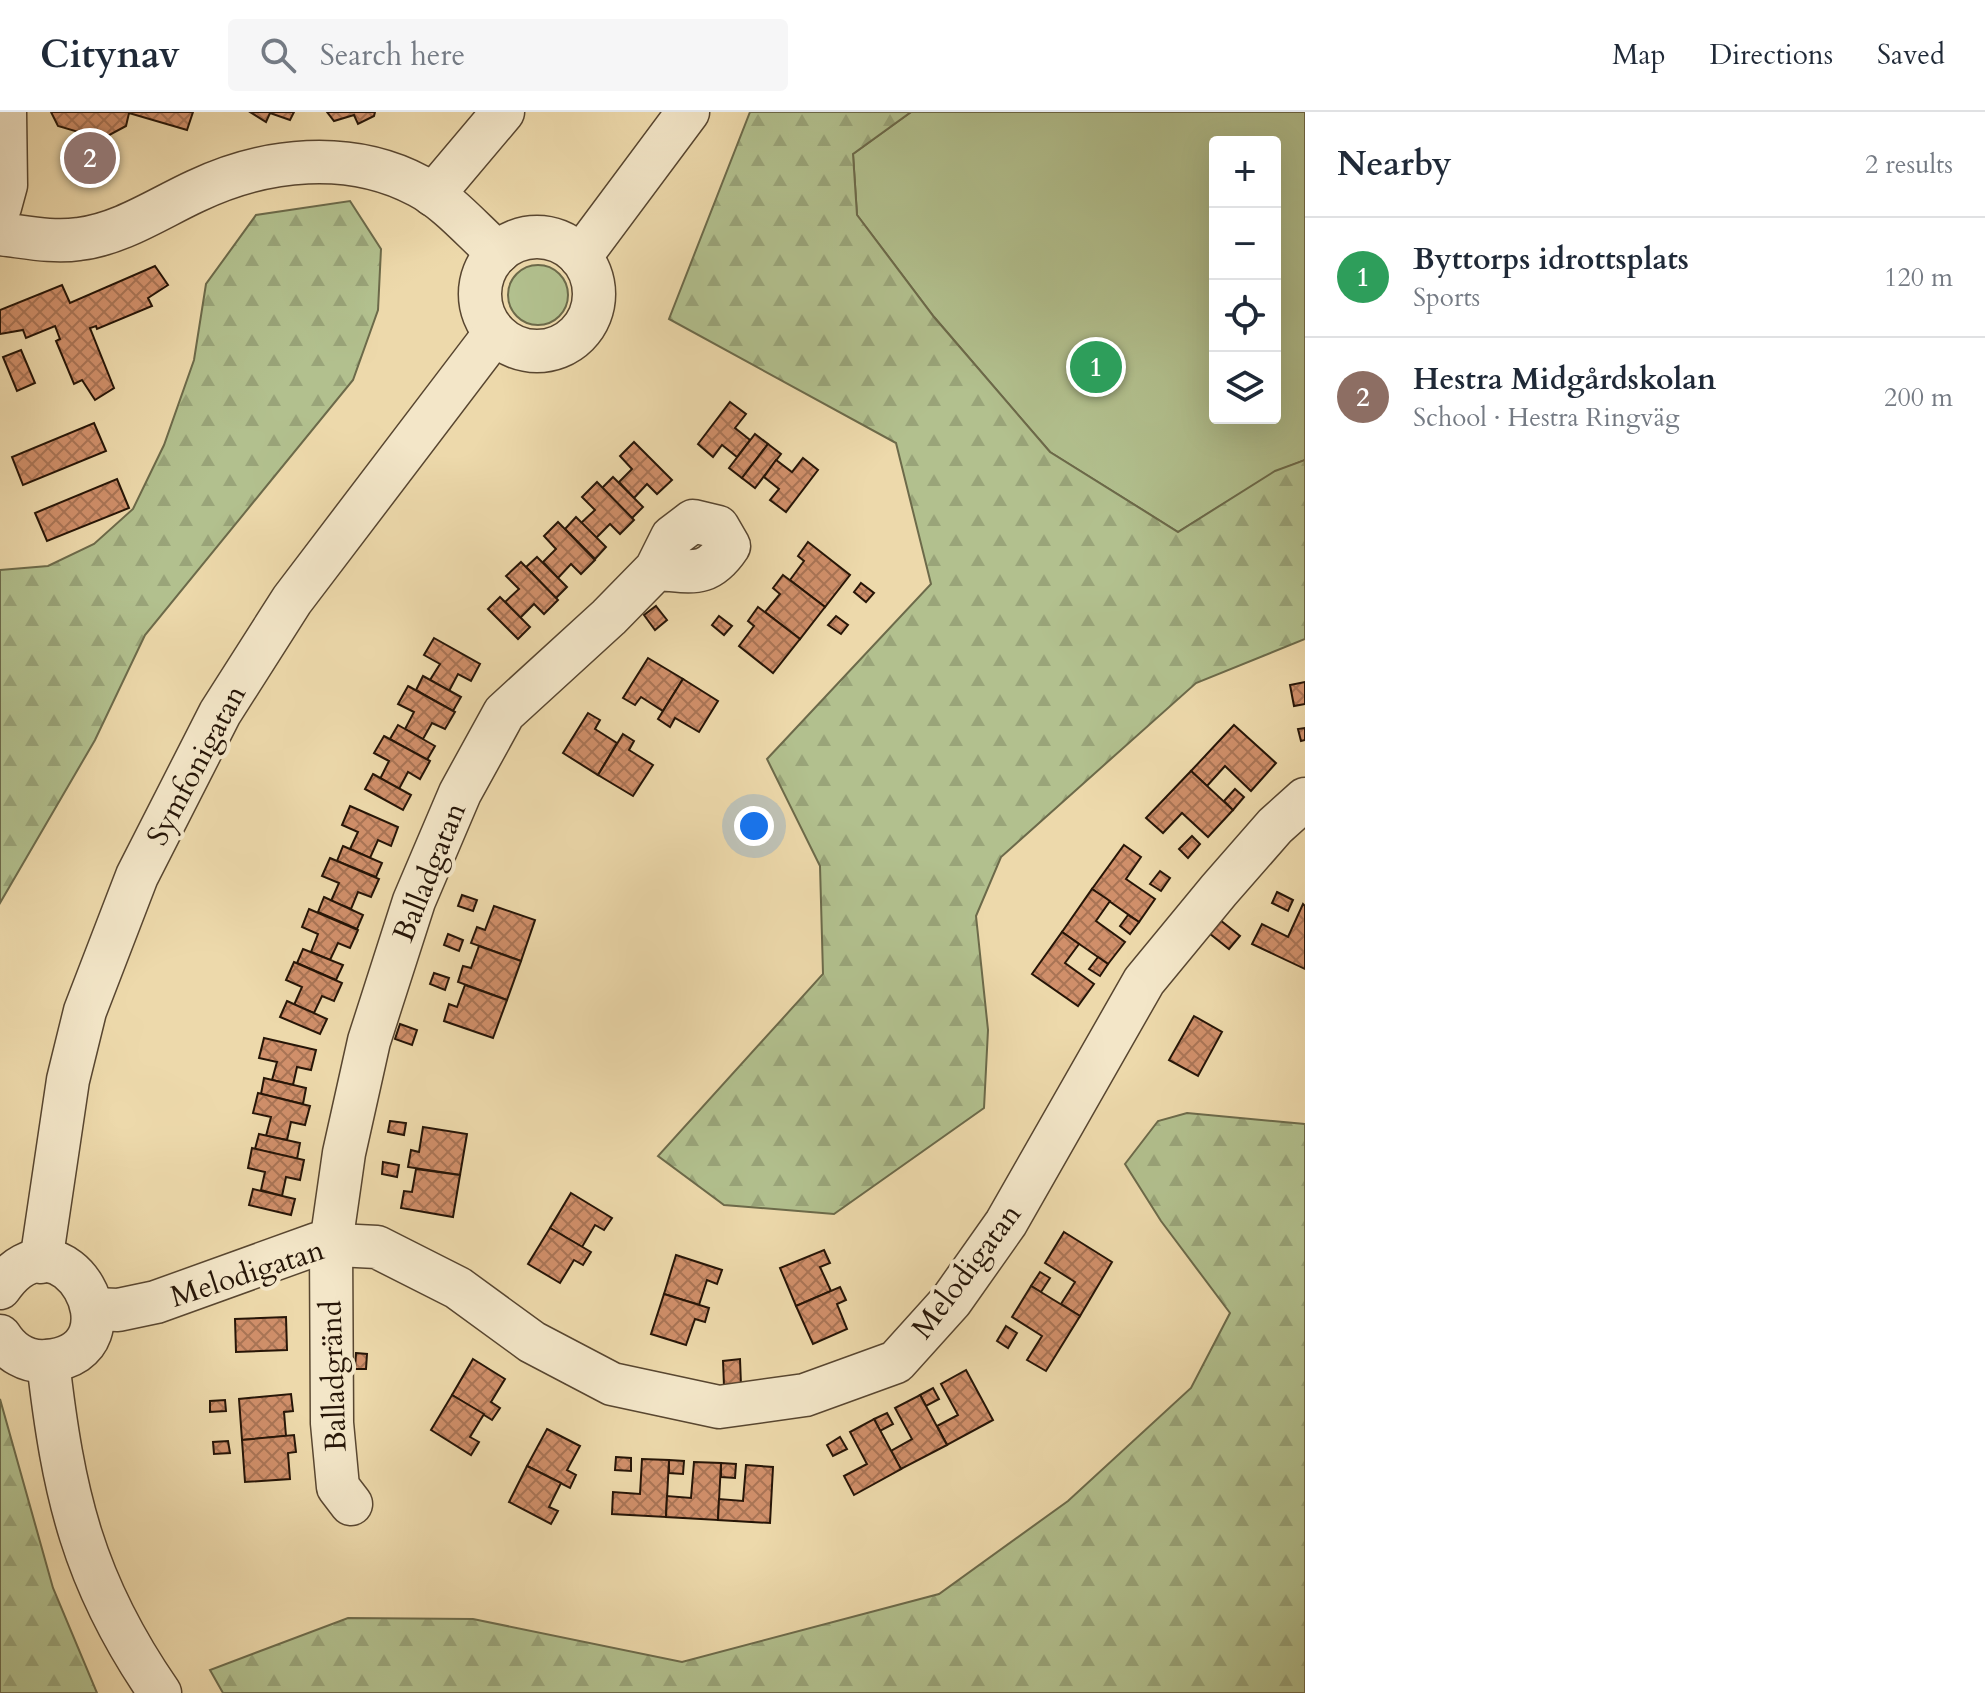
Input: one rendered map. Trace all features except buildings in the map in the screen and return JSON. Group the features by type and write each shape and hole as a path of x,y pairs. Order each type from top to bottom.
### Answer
{"street":[{"path":"0,207 6,185 5,112"},
{"path":"433,195 503,112"},
{"path":"580,257 688,112"},
{"path":"0,234 50,241 80,239 153,213 228,177 302,162 363,167 419,186 498,253"},
{"path":"535,237 564,245 580,257 590,275 594,296 585,325 570,340 552,349 531,351 512,345 495,333 482,310 480,292 487,267 498,253 515,242 535,237"},
{"name":"Symfonigatan","path":"41,1262 68,1080 85,1011 137,876 220,713 292,600 495,333"},
{"name":"Balladgatan","path":"331,1244 344,1153 369,1041 414,901 460,793 504,713 656,569"},
{"name":"Melodigatan","path":"93,1309 118,1310 156,1302 317,1244 377,1247 458,1288 532,1342 612,1384 719,1407 805,1395 896,1362 951,1301 1006,1223 1144,981 1295,823"},
{"name":"Balladgränd","path":"331,1244 332,1423 338,1487 351,1504"},
{"path":"0,1288 20,1268 41,1262 64,1267 77,1275 87,1287 93,1309 89,1332 81,1344 69,1354 48,1361 19,1355 0,1336"},
{"path":"48,1361 65,1477 80,1540 123,1640 160,1693"}],"green space":[{"path":"750,112 911,112 853,154 857,215 934,317 1050,452 1178,532 1275,471 1305,460 1305,639 1196,683 1001,857 976,916 988,1030 984,1108 834,1214 724,1205 658,1156 823,974 820,866 767,759 931,584 896,443 669,319"},
{"path":"911,112 1305,112 1305,460 1275,472 1178,532 1050,452 934,317 857,215 853,154"},
{"path":"350,201 381,249 378,310 353,380 145,635 95,740 0,903 0,570 48,566 94,544 133,509 164,445 194,360 206,284 256,215"},
{"path":"538,265 549,267 559,274 566,284 566,306 559,316 549,323 538,325 527,323 517,316 510,306 508,295 510,284 517,274 527,267"},
{"path":"1187,1113 1305,1124 1305,1693 223,1693 210,1670 348,1618 473,1619 682,1662 939,1594 1068,1501 1191,1388 1230,1313 1161,1221 1125,1164 1158,1121"},
{"path":"0,1399 53,1588 97,1693 0,1693"}],"place":[{"name":"Hestra Midgårdskolan","path":"90,158"},
{"name":"Byttorps idrottsplats","path":"1096,367"}]}
